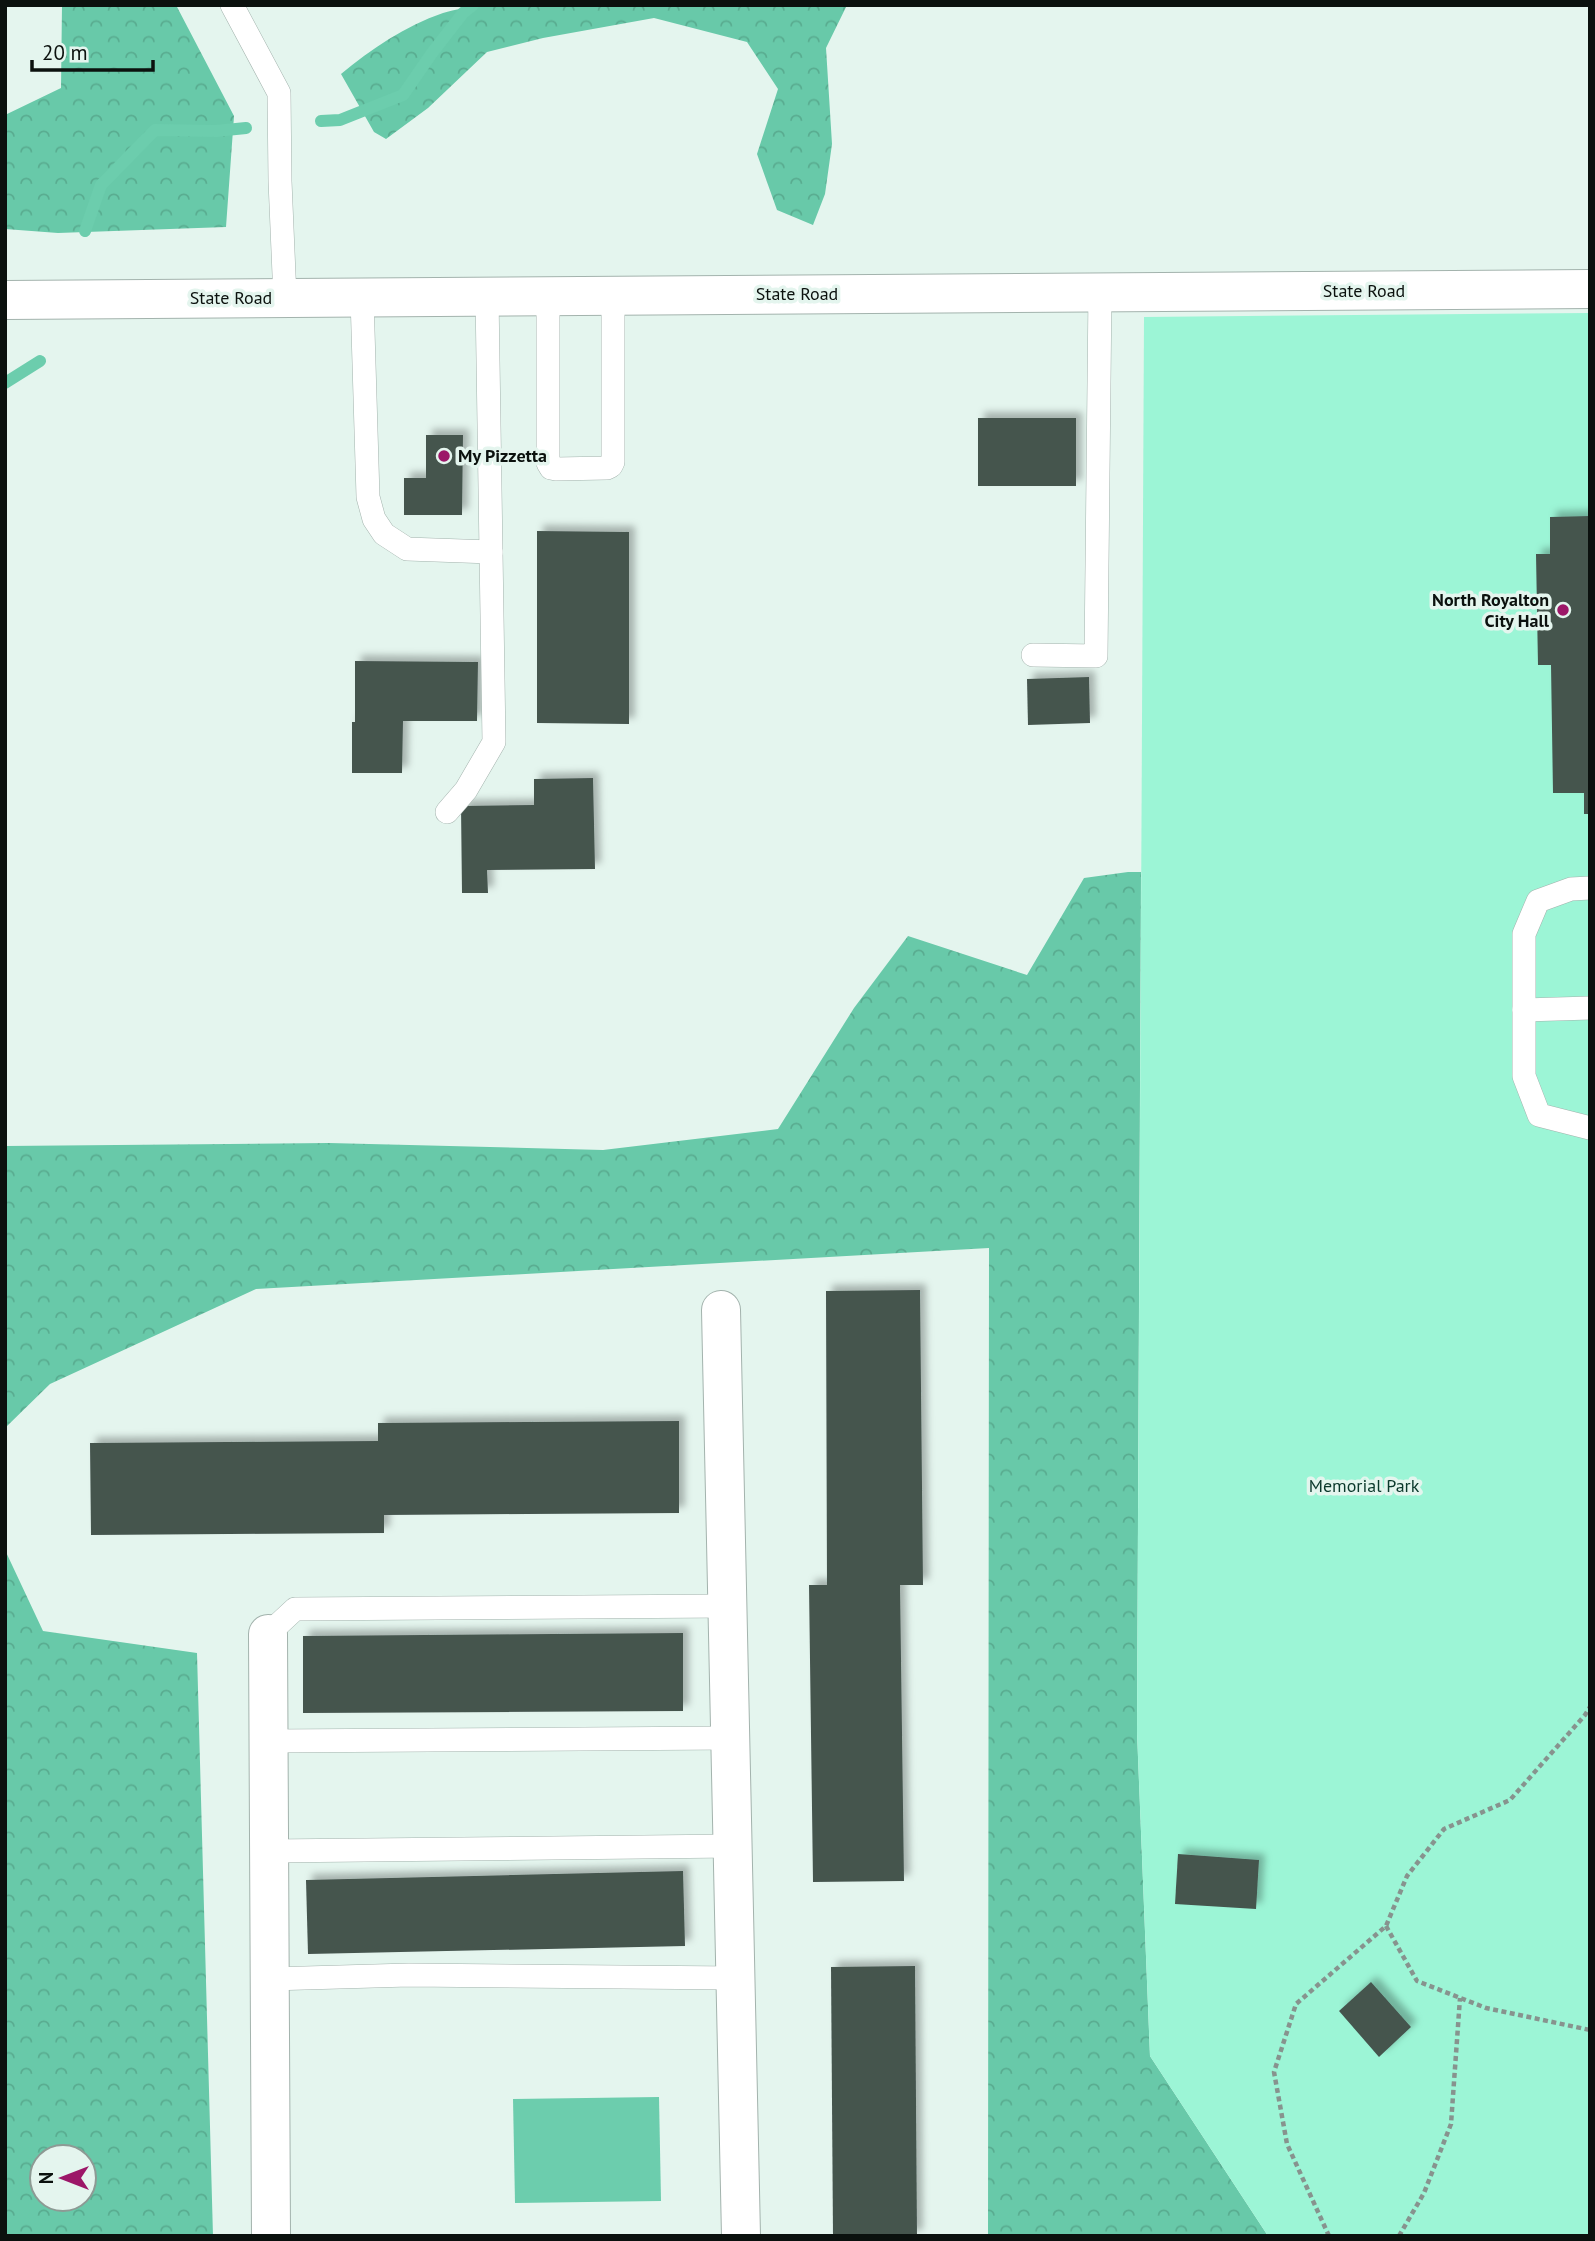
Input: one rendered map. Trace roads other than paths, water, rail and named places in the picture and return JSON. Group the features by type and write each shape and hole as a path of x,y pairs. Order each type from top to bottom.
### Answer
{"main road":[{"name":"State Road","path":"5,300 1590,289"},
{"path":"721,1310 741,2236"},
{"path":"268,1634 271,2236"}],"lane":[{"path":"232,5 279,93 279,181 285,298"},
{"path":"1033,655 1096,656 1100,292"},
{"path":"548,296 548,463 556,468 607,468 613,462 613,295"},
{"path":"447,812 466,790 494,742 487,296"},
{"path":"362,298 368,497 374,519 384,534 407,548 491,552"},
{"path":"1590,888 1571,889 1538,901 1524,934 1524,1076 1539,1115 1590,1128"},
{"path":"1524,1010 1590,1008"},
{"path":"268,1634 295,1609 727,1606"},
{"path":"270,1741 730,1738"},
{"path":"270,1851 733,1846"},
{"path":"270,1979 409,1975 735,1978"}],"waterway":[{"path":"321,121 340,120 403,95 463,13 473,5"},
{"path":"85,231 101,185 155,130 216,131 246,128"},
{"path":"5,383 40,361"}],"place":[{"name":"My Pizzetta","path":"444,456"},
{"name":"North Royalton City Hall","path":"1563,610"}],"park label":[{"name":"Memorial Park","path":"1364,1486"}]}
